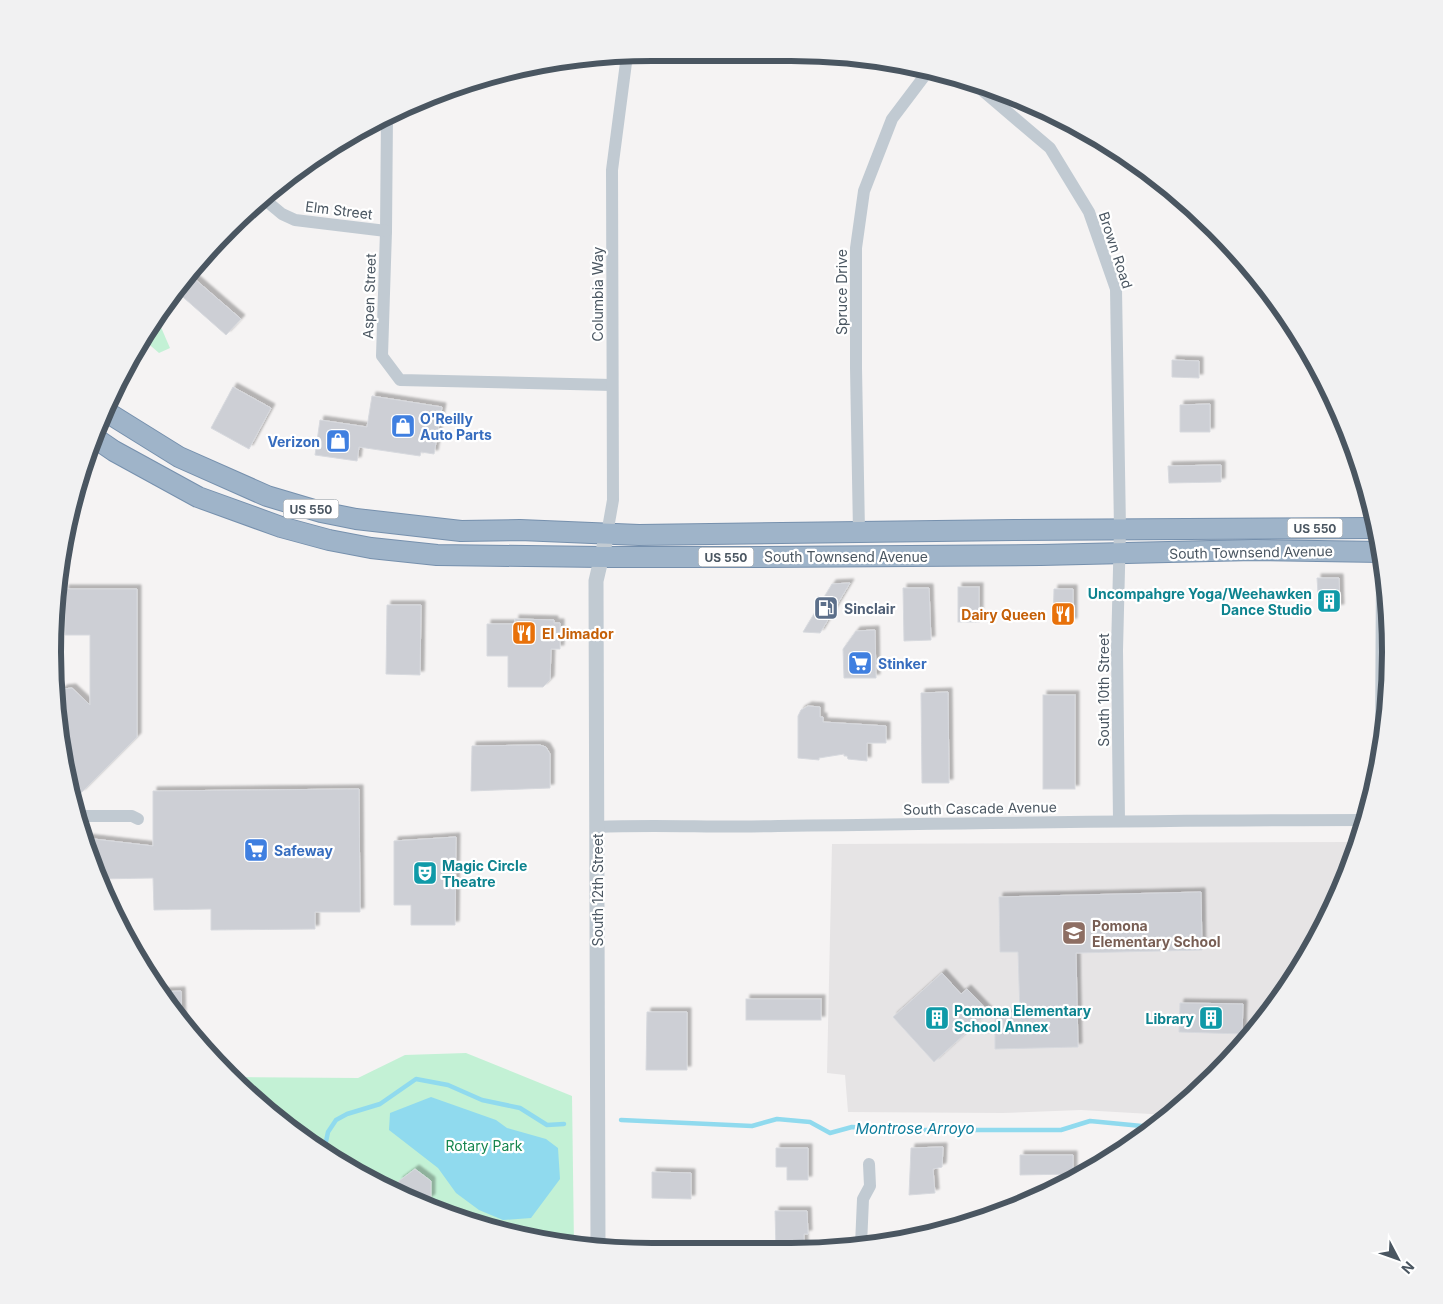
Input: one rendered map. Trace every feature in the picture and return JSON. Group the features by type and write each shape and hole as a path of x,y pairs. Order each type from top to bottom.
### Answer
{"highway":[{"name":"South Townsend Avenue","path":"111,415 179,457 267,496 321,512 365,520 461,531 520,530 607,534 702,534 1368,528"},
{"name":"South Townsend Avenue","path":"100,442 198,497 281,527 329,540 372,548 437,555 602,557 1120,554 1254,550 1373,552"}],"street":[{"name":"Columbia Way","path":"607,534 613,500 612,170 626,62"},
{"name":"Spruce Drive","path":"859,532 856,248 864,191 892,119 924,77"},
{"name":"Brown Road","path":"989,96 1050,148 1088,212 1116,289 1120,529"},
{"name":"Aspen Street","path":"387,124 382,356 400,380 612,385"},
{"name":"Elm Street","path":"268,203 282,214 295,220 386,231"},
{"name":"South 10th Street","path":"1119,820 1117,650 1120,529"},
{"name":"South 12th Street","path":"598,1240 596,581 607,534"},
{"path":"1381,663 1382,643"},
{"path":"85,816 132,816 138,819"},
{"name":"South Cascade Avenue","path":"597,827 730,827 1119,820 1357,820"},
{"path":"861,1239 863,1199 870,1186 870,1164"}],"shaded area":[{"name":"Pomona Elementary School","path":"1349,843 1337,878 1303,947 1260,1012 1209,1070 1159,1114 1081,1110 1003,1113 848,1112 845,1075 827,1073 832,844"}],"green space":[{"path":"160,325 170,348 159,353 148,344"},
{"name":"Rotary Park","path":"466,1053 572,1096 574,1238 499,1223 426,1198 391,1182 357,1164 292,1121 242,1077 358,1078 405,1055"}],"water":[{"path":"431,1097 496,1120 507,1128 546,1139 558,1148 560,1179 531,1218 503,1220 479,1210 456,1193 438,1168 389,1130 390,1113"}],"building":[{"path":"194,279 241,319 226,335 181,295"},
{"path":"1172,360 1199,361 1199,378 1172,377"},
{"path":"233,387 271,408 249,449 211,428"},
{"name":"O'Reilly Auto Parts","path":"372,396 442,407 434,454 421,452 420,456 359,447 357,461 315,455 320,420 367,427"},
{"path":"1210,404 1210,432 1180,432 1180,405"},
{"path":"1221,465 1221,482 1169,483 1168,466"},
{"path":"1317,578 1339,578 1340,608 1319,609"},
{"name":"Sinclair","path":"850,583 820,633 803,632 832,584"},
{"path":"958,587 979,587 979,622 958,622"},
{"path":"903,588 929,588 931,640 904,641"},
{"path":"65,589 137,589 137,737 81,793 78,793 67,732 69,729 66,726 63,689 72,688 90,705 90,635 65,635"},
{"name":"Dairy Queen","path":"1054,589 1073,589 1073,622 1053,622"},
{"path":"387,605 421,605 420,675 386,674"},
{"path":"515,619 554,620 554,623 560,623 560,649 551,649 550,680 543,687 508,687 508,656 487,656 487,624 515,624"},
{"name":"Stinker","path":"875,630 876,678 844,678 843,649 856,631"},
{"path":"948,692 949,783 922,783 921,693"},
{"path":"1043,695 1075,695 1075,789 1043,789"},
{"path":"808,706 820,707 820,717 823,717 823,722 886,726 886,743 867,743 867,761 848,759 844,754 819,758 819,760 798,758 798,716 801,710"},
{"path":"540,745 546,747 550,754 550,788 471,791 472,746"},
{"name":"Safeway","path":"359,789 360,912 315,912 315,929 211,930 211,909 154,910 153,878 106,879 92,839 153,846 153,791"},
{"name":"Magic Circle Theatre","path":"456,837 455,925 411,925 411,905 394,905 394,841"},
{"name":"Pomona Elementary School","path":"1201,892 1202,950 1076,953 1078,1047 995,1049 995,1014 1020,1013 1018,952 1000,952 999,897"},
{"name":"Pomona Elementary School Annex","path":"942,973 961,994 967,989 989,1012 934,1062 893,1017"},
{"path":"181,991 182,1010 169,992"},
{"path":"746,999 821,999 821,1020 746,1020"},
{"name":"Library","path":"1180,1003 1243,1004 1242,1034 1179,1032"},
{"path":"647,1012 687,1012 687,1070 646,1070"},
{"path":"943,1147 942,1167 933,1169 935,1193 909,1195 911,1148"},
{"path":"776,1148 808,1148 808,1180 787,1180 787,1167 776,1167"},
{"path":"1020,1155 1073,1155 1073,1171 1067,1174 1020,1175"},
{"path":"415,1169 431,1181 431,1198 426,1198 399,1186 399,1181"},
{"path":"652,1172 691,1173 691,1199 652,1198"},
{"path":"775,1211 807,1211 808,1234 804,1234 804,1242 776,1243"}],"waterway":[{"name":"Montrose Arroyo","path":"325,1144 328,1132 336,1120 347,1114 380,1104 416,1079 448,1085 482,1100 520,1108 547,1125 564,1124"},
{"name":"Montrose Arroyo","path":"621,1120 752,1126 777,1119 810,1122 830,1133 852,1127 911,1130 1061,1130 1090,1121 1143,1126"}],"place":[{"name":"O'Reilly Auto Parts","path":"403,426"},
{"name":"Verizon","path":"338,441"},
{"name":"Uncompahgre Yoga/Weehawken Dance Studio","path":"1329,601"},
{"name":"Sinclair","path":"826,608"},
{"name":"Dairy Queen","path":"1063,614"},
{"name":"El Jimador","path":"524,633"},
{"name":"Stinker","path":"860,663"},
{"name":"Safeway","path":"256,850"},
{"name":"Magic Circle Theatre","path":"425,873"},
{"name":"Pomona Elementary School","path":"1074,933"},
{"name":"Pomona Elementary School Annex","path":"937,1018"},
{"name":"Library","path":"1211,1018"}]}
